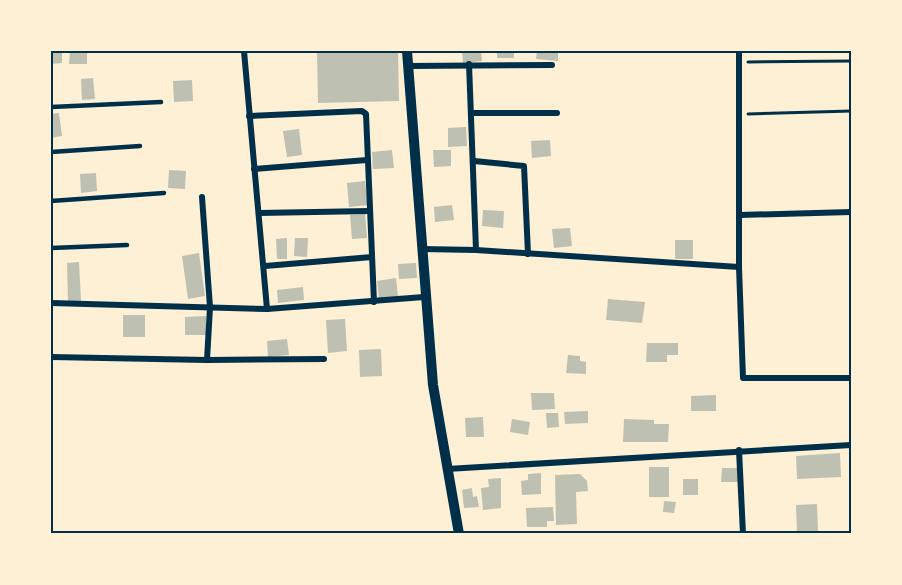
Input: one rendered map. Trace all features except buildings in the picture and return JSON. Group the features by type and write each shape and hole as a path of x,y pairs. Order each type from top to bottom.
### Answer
{"street":[{"path":"244,51 265,266 267,309"},
{"path":"407,51 424,297 433,385 459,534"},
{"path":"738,51 739,267 743,378 851,378"},
{"path":"469,64 473,113 476,250"},
{"path":"409,66 552,65"},
{"path":"249,116 362,111 366,114 375,302"},
{"path":"473,113 557,113"},
{"path":"254,169 367,160"},
{"path":"474,161 524,166 528,254"},
{"path":"202,197 210,307 207,360"},
{"path":"259,213 370,211"},
{"path":"740,215 851,212"},
{"path":"422,249 476,250 739,267"},
{"path":"265,266 372,257"},
{"path":"51,303 267,309 424,297"},
{"path":"51,357 207,360 324,359"},
{"path":"447,469 851,445"},
{"path":"739,450 743,534"}],"lane":[{"path":"51,107 161,102"},
{"path":"51,152 140,146"},
{"path":"51,201 164,193"},
{"path":"51,248 127,245"}],"path":[{"path":"739,63 851,61"},
{"path":"739,114 851,111"}]}
